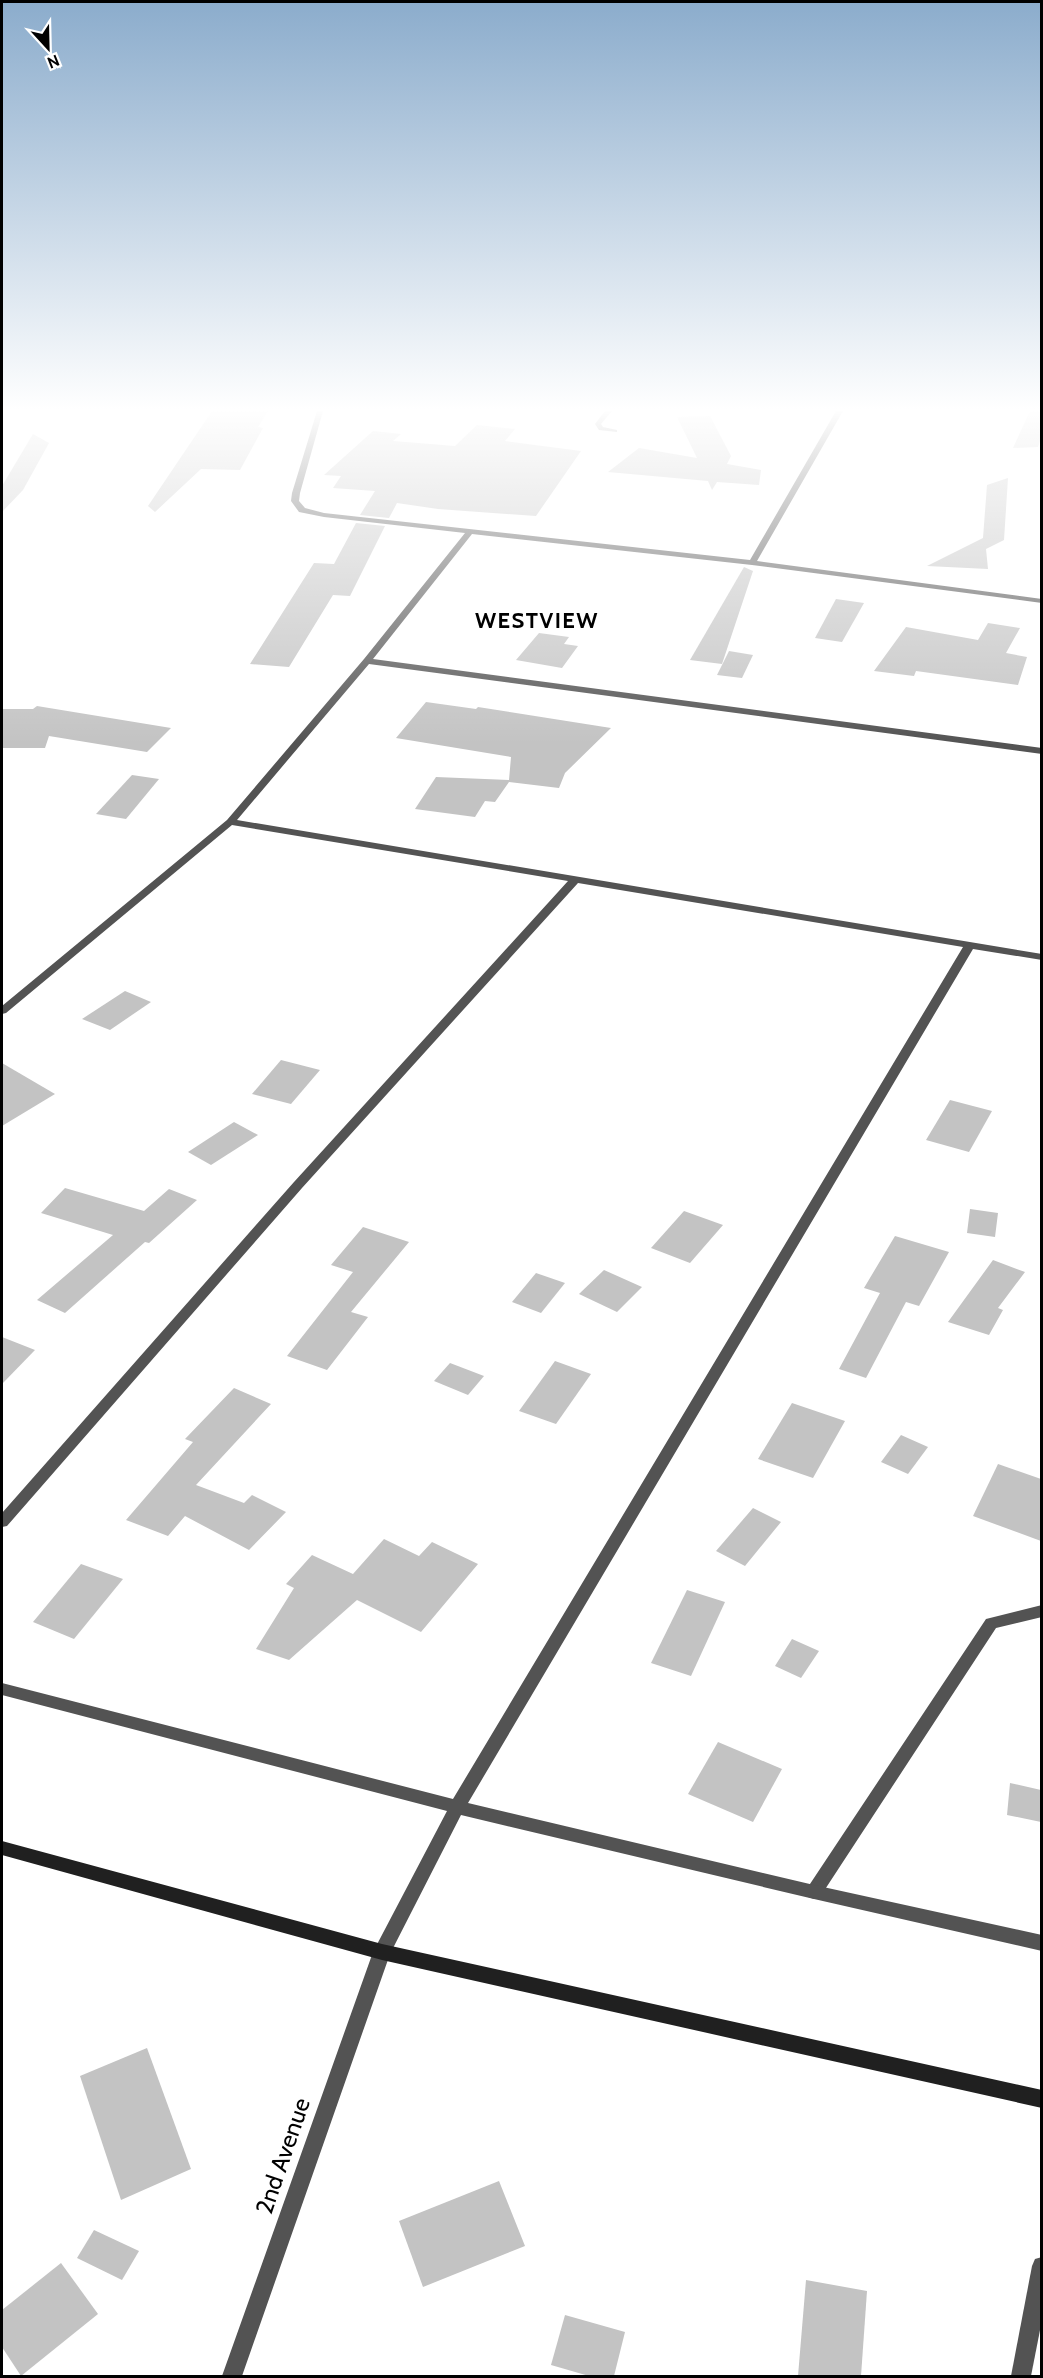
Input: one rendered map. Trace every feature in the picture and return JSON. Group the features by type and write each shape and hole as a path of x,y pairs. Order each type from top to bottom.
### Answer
{"main road":[{"path":"2,1848 382,1952 1041,2099"}],"street":[{"path":"392,522 1041,601"},
{"path":"752,564 776,522"},
{"path":"2,1011 230,822 367,661 471,530"},
{"path":"367,661 1041,751"},
{"path":"230,822 1041,957"},
{"path":"2,1522 298,1185 574,881"},
{"name":"2nd Avenue","path":"232,2376 382,1952 457,1807 969,946"},
{"path":"814,1892 991,1623 1041,1611"},
{"path":"2,1689 457,1807 814,1892 1041,1942"},
{"path":"1022,2376 1041,2265"}],"building":[{"path":"984,522 1005,522 1004,540 986,549 988,569 927,566 983,538"},
{"path":"356,523 385,526 350,596 333,595 289,667 250,664 314,563 334,564"},
{"path":"744,567 753,571 722,664 690,660"},
{"path":"836,599 864,603 842,642 815,638"},
{"path":"988,623 1020,628 1006,653 1027,657 1018,685 916,671 914,676 874,671 906,627 978,640"},
{"path":"539,633 569,637 564,644 578,646 562,668 516,660"},
{"path":"729,651 753,655 742,678 717,675"},
{"path":"426,702 476,709 478,707 611,728 565,773 559,788 509,782 495,802 485,801 475,817 415,809 436,777 509,780 511,757 396,738"},
{"path":"37,706 171,728 147,752 49,736 45,748 2,748 2,709 33,709"},
{"path":"132,775 159,779 126,819 96,814"},
{"path":"125,991 151,1002 110,1030 82,1019"},
{"path":"281,1060 320,1070 291,1104 252,1094"},
{"path":"2,1063 55,1094 2,1126"},
{"path":"950,1100 992,1111 969,1152 926,1140"},
{"path":"234,1122 258,1135 211,1165 188,1152"},
{"path":"65,1188 144,1211 169,1189 197,1200 149,1243 145,1242 65,1313 37,1300 113,1235 41,1213"},
{"path":"970,1209 998,1213 995,1237 967,1233"},
{"path":"684,1211 723,1225 690,1263 651,1248"},
{"path":"363,1227 409,1242 351,1312 368,1317 327,1370 287,1356 353,1272 331,1265"},
{"path":"895,1236 949,1252 919,1306 906,1302 866,1378 839,1369 880,1293 864,1288"},
{"path":"993,1260 1025,1272 998,1308 1003,1310 989,1335 948,1322"},
{"path":"604,1270 642,1287 617,1312 579,1294"},
{"path":"536,1273 565,1283 541,1313 512,1302"},
{"path":"2,1337 35,1350 2,1384"},
{"path":"555,1361 591,1374 556,1424 519,1411"},
{"path":"450,1363 484,1376 468,1395 434,1381"},
{"path":"234,1388 271,1404 196,1485 244,1503 252,1495 286,1512 249,1550 185,1516 168,1536 126,1520 193,1442 185,1439"},
{"path":"792,1403 845,1421 813,1478 758,1459"},
{"path":"901,1435 928,1447 908,1474 881,1462"},
{"path":"998,1464 1041,1479 1041,1541 973,1516"},
{"path":"753,1508 781,1522 745,1566 716,1551"},
{"path":"384,1539 419,1556 432,1542 478,1564 421,1632 357,1600 289,1660 256,1649 294,1588 286,1584 312,1555 353,1574"},
{"path":"81,1564 123,1579 74,1639 33,1622"},
{"path":"687,1590 725,1602 691,1676 651,1663"},
{"path":"792,1639 819,1651 801,1678 775,1666"},
{"path":"718,1742 782,1769 753,1822 688,1794"},
{"path":"1010,1783 1041,1790 1041,1822 1007,1815"},
{"path":"147,2048 191,2169 121,2200 80,2076"},
{"path":"499,2181 525,2246 423,2287 399,2221"},
{"path":"94,2230 139,2251 122,2280 77,2258"},
{"path":"61,2263 98,2314 21,2376 2,2347 2,2310"},
{"path":"806,2280 867,2291 861,2376 798,2376"},
{"path":"565,2315 625,2332 614,2376 589,2376 551,2365"}],"district":[{"name":"WESTVIEW","path":"537,620"}]}
